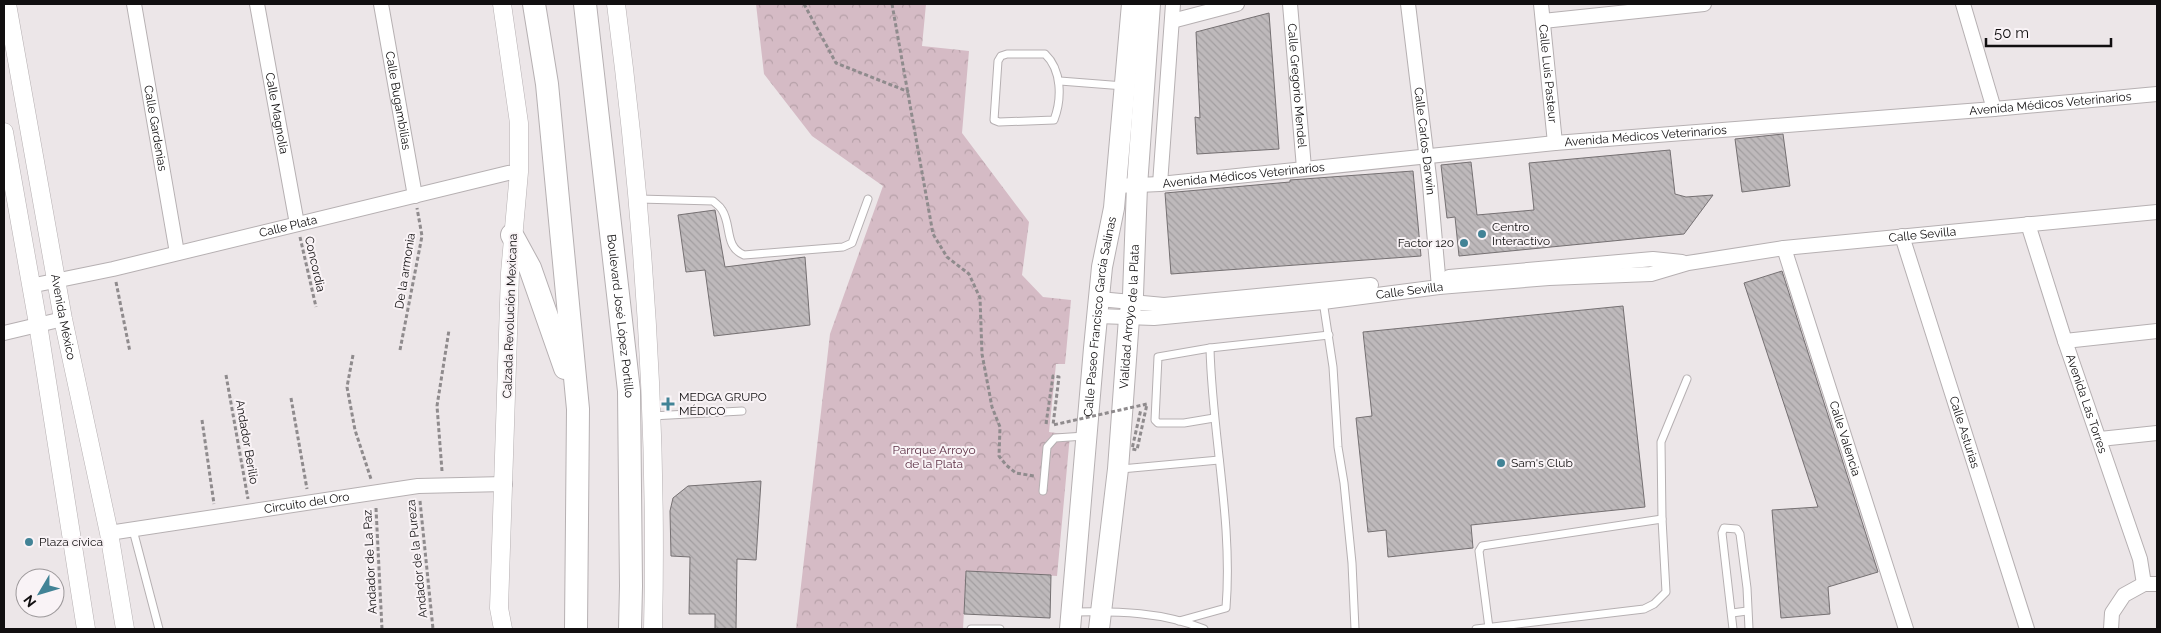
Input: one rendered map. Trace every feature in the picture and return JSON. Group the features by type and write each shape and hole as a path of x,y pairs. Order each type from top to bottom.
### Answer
{"main road":[{"path":"534,4 547,84 578,409 576,629"},
{"name":"Boulevard José López Portillo","path":"585,4 629,391 632,586 630,629"},
{"name":"Calle Paseo Francisco García Salinas","path":"1071,621 1085,436 1102,267 1134,88 1132,4"},
{"name":"Vialidad Arroyo de la Plata","path":"1099,620 1118,469 1131,310 1137,186 1134,88 1150,4"},
{"path":"512,235 530,268 578,409"}],"street":[{"name":"Avenida México","path":"7,4 58,282 63,319 109,533 125,629"},
{"name":"Calle Gardenias","path":"134,4 177,253"},
{"name":"Calle Magnolia","path":"257,4 297,224"},
{"name":"Calle Bugambilias","path":"381,4 415,196"},
{"name":"Calzada Revolución Mexicana","path":"502,4 519,123 519,172 512,235 505,484 499,608 503,629"},
{"path":"616,4 632,122 652,416 653,629"},
{"path":"1160,184 1173,4"},
{"path":"1172,21 1237,4"},
{"name":"Calle Gregorio Mendel","path":"1290,4 1304,168"},
{"name":"Calle Carlos Darwin","path":"1408,4 1426,156 1438,282"},
{"name":"Calle Luis Pasteur","path":"1541,4 1555,143"},
{"path":"1544,21 1704,4"},
{"path":"1963,4 1994,110"},
{"name":"Avenida Médicos Veterinarios","path":"1116,186 1160,184 1555,143 1994,110 2157,94"},
{"path":"4,132 38,324 86,629"},
{"name":"Calle Plata","path":"30,286 58,282 508,173 519,172"},
{"name":"Calle Sevilla","path":"1098,308 1131,310 1154,318 1438,282 1653,259 1688,263 1784,248 2157,212"},
{"name":"Avenida Las Torres","path":"2028,224 2065,341 2140,559 2151,584"},
{"name":"Calle Asturias","path":"1902,236 2027,629"},
{"name":"Calle Valencia","path":"1784,248 1906,629"},
{"path":"4,333 63,319"},
{"path":"2065,341 2157,331"},
{"path":"2100,439 2157,434"},
{"name":"Circuito del Oro","path":"109,533 418,486 505,484"},
{"path":"2110,629 2112,613 2124,595 2151,584"}],"lane":[{"path":"1007,54 1045,54 1051,59 1060,81 1054,120 999,122 994,120 998,61 1001,56 1007,54"},
{"path":"1060,81 1134,88"},
{"path":"638,199 713,201 722,210 733,246 737,252 744,255 843,246 852,243 868,199"},
{"path":"1323,296 1334,367 1338,447 1352,557 1355,629"},
{"path":"1214,418 1158,423 1155,420 1158,356 1210,348 1329,335"},
{"path":"1179,621 1226,608 1228,572 1224,497 1214,418 1210,348"},
{"path":"1476,629 1644,608 1654,604 1666,592 1662,519 1661,442 1687,379"},
{"path":"652,416 742,411"},
{"path":"1043,490 1047,446 1055,438 1085,436"},
{"path":"1118,469 1219,460"},
{"path":"1489,628 1479,551 1482,546 1662,519"},
{"path":"1733,629 1722,533 1724,528 1737,529 1740,534 1747,588 1749,629"},
{"path":"133,530 159,629"},
{"path":"1732,613 1748,612"},
{"path":"1071,621 1151,615 1204,629"},
{"path":"971,629 1000,629"}],"path":[{"path":"804,4 836,63 909,92"},
{"path":"892,4 933,234 947,257 969,274 980,298 982,354 992,407 1000,427 999,456 1016,473 1044,477"},
{"name":"De la armonia","path":"400,350 422,236 415,196"},
{"name":"Concordia","path":"297,224 316,307"},
{"path":"113,269 130,352"},
{"path":"444,486 436,406 449,330"},
{"name":"Andador de La Paz","path":"353,355 346,387 355,430 375,493 382,629"},
{"name":"Andador Berilio","path":"226,375 250,512"},
{"path":"1046,424 1053,376 1059,378 1053,425 1147,404 1137,450 1132,450 1141,409"},
{"path":"291,398 310,502"},
{"path":"202,420 216,517"},
{"name":"Andador de la Pureza","path":"418,486 433,629"}],"green space":[{"name":"Parrque Arroyo de la Plata","path":"756,4 926,4 922,46 969,51 962,133 1029,222 1022,275 1043,297 1071,300 1065,364 1056,364 1049,432 1070,435 1057,576 966,571 963,629 796,629 830,334 883,186 812,136 764,74"}],"building":[{"path":"1269,13 1279,149 1197,154 1195,117 1200,118 1196,32"},
{"path":"1783,134 1790,186 1742,192 1735,139"},
{"path":"1670,150 1675,194 1686,197 1713,195 1684,234 1459,256 1455,217 1447,218 1441,165 1471,162 1477,215 1534,210 1529,163"},
{"path":"1413,171 1421,256 1171,274 1165,193 1290,182 1290,180"},
{"path":"715,210 725,267 805,257 810,325 714,336 705,270 686,272 678,215"},
{"path":"1782,271 1878,572 1828,587 1830,614 1781,618 1772,510 1818,507 1744,283"},
{"name":"Sam's Club","path":"1623,306 1645,507 1471,525 1473,548 1388,557 1386,530 1368,532 1356,418 1372,416 1363,332"},
{"path":"761,481 756,560 737,559 736,629 715,629 715,614 689,614 690,557 671,556 670,511 673,498 688,486"},
{"path":"966,571 1051,575 1050,618 964,614"}],"place":[{"name":"Centro Interactivo","path":"1482,234"},
{"name":"Factor 120","path":"1464,243"},
{"name":"MEDGA GRUPO MÉDICO","path":"668,404"},
{"name":"Sam's Club","path":"1501,463"},
{"name":"Plaza cívica","path":"29,542"}]}
